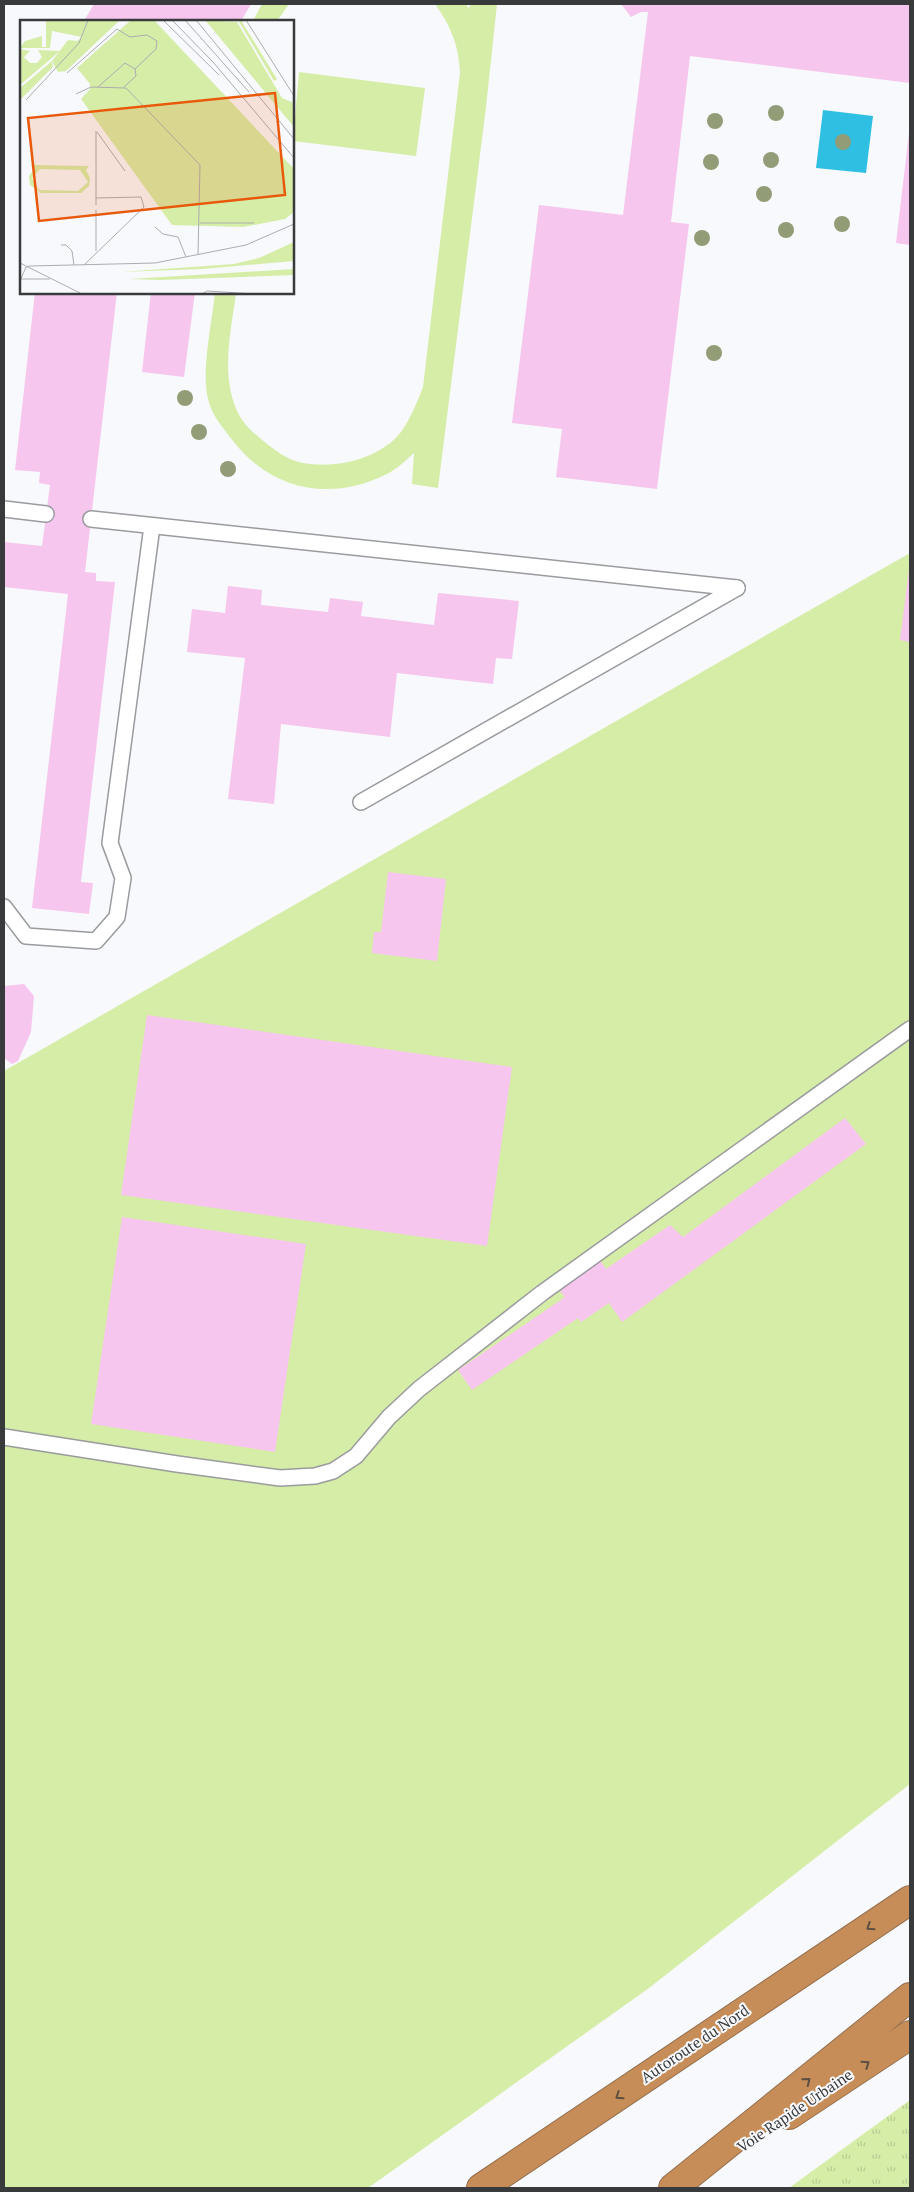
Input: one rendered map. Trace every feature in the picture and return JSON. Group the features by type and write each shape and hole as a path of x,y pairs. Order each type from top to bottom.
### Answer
{"highway":[{"name":"Autoroute du Nord","path":"481,2188 910,1900"},
{"path":"673,2188 910,1997"},
{"name":"Voie Rapide Urbaine","path":"679,2188 910,2035"}],"lane":[{"path":"4,509 46,514"},
{"path":"91,519 737,588 361,802"},
{"path":"4,907 26,936 96,940 117,917 123,878 110,843 152,526"},
{"path":"4,1437 280,1478 315,1476 333,1471 356,1456 389,1417 420,1389 542,1293 910,1029"}],"green space":[{"path":"262,4 289,4 278,20 254,20"},
{"path":"435,4 466,4 469,9 470,4 497,4 486,107 438,488 412,484 414,453 391,472 366,483 345,488 324,489 304,487 284,481 266,471 249,458 225,431 212,411 206,388 206,375 215,294 236,294 228,353 229,384 238,413 245,424 270,447 297,462 316,464 343,463 357,460 381,449 401,432 411,416 423,387 460,73 456,45 446,20"},
{"path":"299,72 425,88 416,156 294,141"},
{"path":"910,553 910,1784 649,1988 368,2188 4,2188 4,1071"},
{"path":"910,2100 910,2188 789,2188"}],"water":[{"path":"823,110 873,116 866,173 816,168"}],"building":[{"path":"94,4 251,4 242,20 85,20"},
{"path":"621,4 910,4 910,83 690,56 671,222 689,224 657,489 556,477 562,429 512,423 539,205 623,215 648,12 641,12 631,17"},
{"path":"910,133 910,245 896,243"},
{"path":"35,294 117,294 85,572 96,573 96,581 115,582 81,882 93,883 89,914 32,908 68,594 4,587 4,542 42,546 50,485 39,483 40,472 15,470"},
{"path":"151,294 195,294 184,377 142,372"},
{"path":"910,569 910,642 900,640"},
{"path":"228,586 262,590 261,605 328,612 330,598 363,602 361,616 434,625 438,593 519,601 512,659 496,658 493,684 397,673 390,737 281,724 274,804 228,799 245,658 187,652 192,609 225,613"},
{"path":"388,872 446,879 437,961 372,953 374,932 381,932"},
{"path":"24,984 34,996 31,1032 18,1061 12,1064 4,1058 4,986"},
{"path":"147,1015 512,1067 487,1246 121,1195"},
{"path":"845,1118 866,1144 622,1322 609,1303 581,1322 578,1318 472,1390 458,1370 565,1297 556,1286 598,1257 606,1269 670,1225 683,1237"},
{"path":"122,1217 306,1244 275,1452 91,1424"}]}
